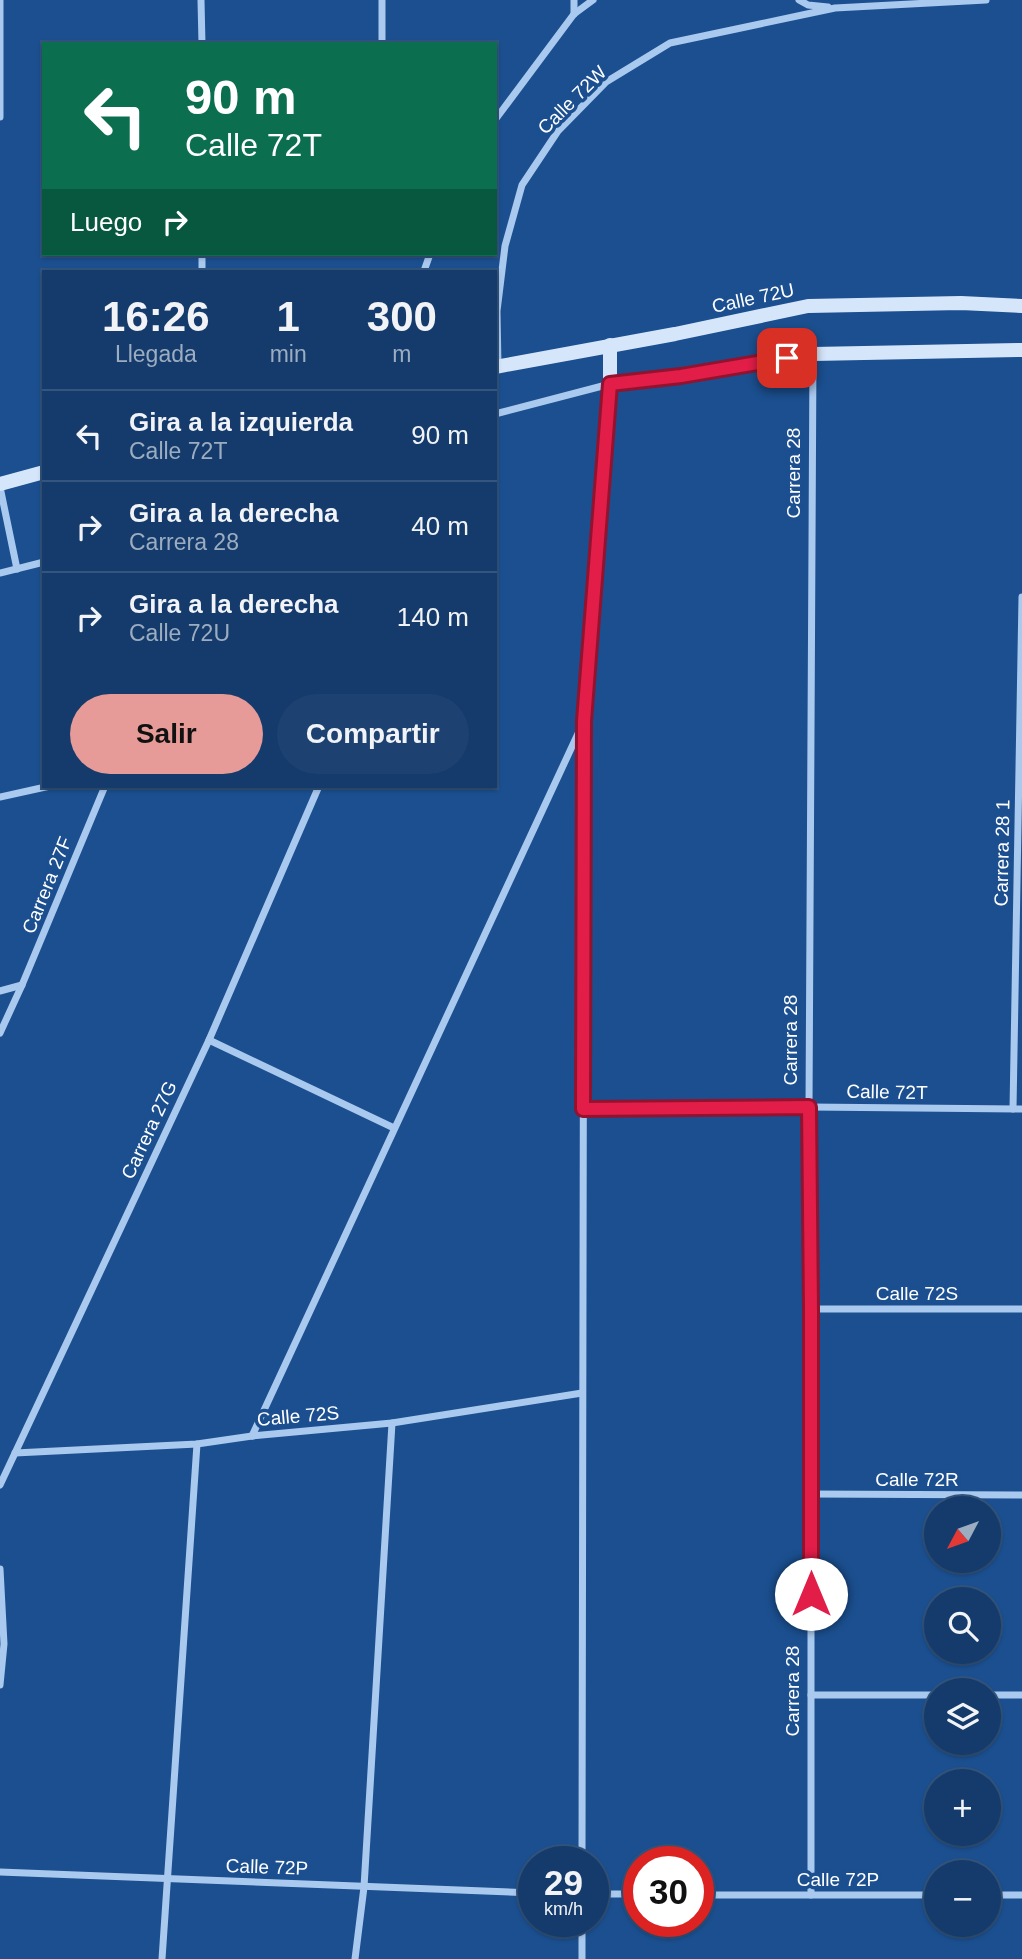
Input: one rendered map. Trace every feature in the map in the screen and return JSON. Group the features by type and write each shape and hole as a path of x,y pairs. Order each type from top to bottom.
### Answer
{"street":[{"path":"0,0 0,117"},
{"path":"201,0 202,42"},
{"path":"382,0 382,42"},
{"path":"573,0 573,15"},
{"path":"497,117 573,15 593,0"},
{"name":"Calle 72W","path":"799,0 808,5 835,8"},
{"name":"Calle 72W","path":"497,366 497,311 505,246 522,185 558,131 606,82 670,43 835,8 986,0"},
{"name":"Calle 72U","path":"497,366 808,306 961,303 1022,306"},
{"path":"582,1846 584,721 610,384 610,345"},
{"path":"497,413 610,384 681,376 813,354 1022,350"},
{"name":"Carrera 28","path":"811,1895 809,1107 813,354"},
{"path":"17,569 0,485 42,473"},
{"path":"0,573 42,563"},
{"name":"Carrera 28 1","path":"1018,1109 1022,597"},
{"path":"252,1436 584,721"},
{"path":"0,797 42,788"},
{"name":"Carrera 27F","path":"0,1034 103,788"},
{"name":"Carrera 27G","path":"0,1485 209,1040 318,788"},
{"path":"0,991 22,985"},
{"path":"209,1040 394,1128"},
{"name":"Calle 72T","path":"583,1109 1018,1109"},
{"name":"Calle 72S","path":"811,1309 1022,1309"},
{"name":"Calle 72S","path":"15,1453 197,1444 392,1423 582,1393"},
{"path":"355,1959 364,1887 392,1423"},
{"path":"162,1959 197,1444"},
{"name":"Calle 72R","path":"811,1494 1022,1495"},
{"path":"0,1569 4,1644 0,1685"},
{"path":"811,1695 924,1695"},
{"path":"1001,1695 1022,1695"},
{"name":"Calle 72P","path":"0,1872 518,1892"},
{"name":"Calle 72P","path":"714,1895 924,1895"},
{"path":"1001,1895 1022,1895"},
{"path":"582,1937 582,1959"}],"route":[{"path":"787,358 681,376 610,384 584,721 583,1109 809,1107 811,1594"}]}
